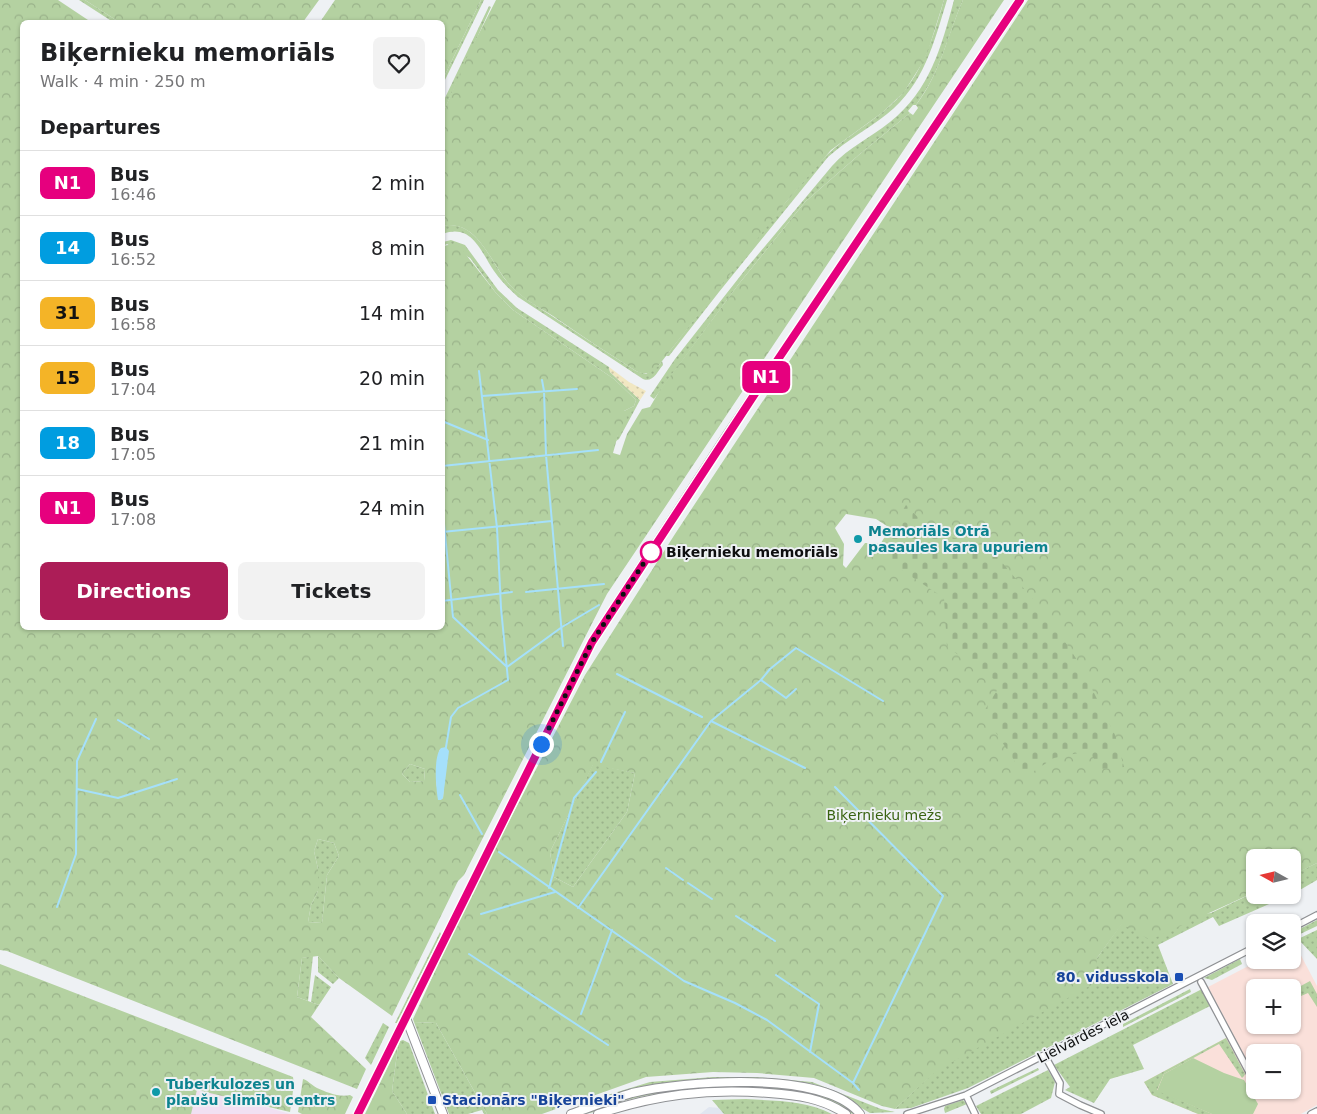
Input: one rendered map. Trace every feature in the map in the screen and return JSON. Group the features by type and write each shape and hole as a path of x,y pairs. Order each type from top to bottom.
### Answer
{"main road":[{"path":"358,1114 592,642 744,410 1020,0"},
{"path":"406,1018 443,1114"},
{"path":"571,1114 632,1094 678,1085 725,1081 816,1089 832,1095 861,1113"},
{"path":"598,1114 642,1101 677,1094 740,1090 824,1101 846,1114"}],"street":[{"path":"1301,923 1317,915"},
{"name":"Lielvārdes iela","path":"907,1114 966,1095 1246,952"},
{"path":"1201,982 1246,1066"},
{"path":"1045,1056 1060,1083 1059,1094 1101,1114"},
{"path":"966,1095 976,1114"},
{"path":"1311,1114 1317,1111"}],"shaded area":[{"path":"1301,955 1317,986 1317,1105 1301,1114 1198,1114 1152,1095 1144,1082 1233,1034 1208,987 1246,967 1246,969 1301,969"},
{"path":"191,1085 290,1114 83,1114"},
{"path":"709,1107 720,1108 724,1114 700,1114"}],"green space":[{"path":"0,0 58,0 88,20 20,20 20,630 445,630 445,246 453,244 460,247 496,293 513,310 614,379 636,400 634,406 624,411 627,418 618,435 613,453 620,455 627,434 642,409 650,407 660,390 738,285 805,202 910,113 913,115 918,108 916,105 937,68 963,0 1004,0 607,594 464,875 458,881 392,1016 339,978 318,956 302,958 297,997 319,1005 311,1017 366,1069 357,1089 7,951 0,950","holes":["442,748 444,783 443,798 439,800 436,781 439,751","410,764 425,769 424,781 410,782 402,774","318,839 334,843 339,856 327,875 322,923 308,922 311,905 318,891 318,869 314,851"]},
{"path":"79,0 85,0 116,20 110,20"},
{"path":"85,0 319,0 304,20 116,20"},
{"path":"335,0 481,0 445,75 445,20 321,20"},
{"path":"481,0 484,0 445,80 445,75"},
{"path":"496,0 944,0 923,62 904,92 883,112 831,150 787,201 659,365 651,372 646,373 636,371 530,302 510,285 474,236 465,229 445,226 445,108 468,55"},
{"path":"944,0 947,0 932,47 919,76 910,90 887,114 828,157 669,356 666,356 760,234 826,155 884,111 907,87 916,74 929,47"},
{"path":"954,0 963,0 944,52 933,78 916,105 913,105 908,111 910,113 805,202 738,285 654,399 650,396 675,359 745,270 832,166 853,148 890,122 904,110 915,96 939,51"},
{"name":"Biķernieku mežs","path":"1028,0 1317,0 1317,863 1301,871 1301,849 1246,849 1246,896 1150,940 1122,924 1097,958 1095,983 936,1071 895,1109 882,1106 814,1078 757,1073 713,1072 646,1077 542,1114 487,1114 436,1023 414,1022 413,1019 466,904 585,675 675,534","holes":["846,514 876,519 890,528 881,543 865,543 846,568 843,565 844,544 835,528","593,765 635,773 627,812 573,887 554,877 550,852"]},
{"path":"489,6 491,7 445,109 445,98"},
{"path":"445,226 459,226 477,238 509,284 531,303 636,371 646,374 662,361 663,365 657,374 652,378 643,379 518,297 499,278 475,241 461,232 445,234"},
{"path":"451,240 465,245 498,290 517,308 609,367 610,372 640,400 619,439 616,441 624,411 634,406 636,400 614,379 513,310 496,293 470,258 447,244 445,245 445,242"},
{"path":"906,505 932,532 989,547 1052,622 1079,663 1115,735 1124,767 1102,769 1088,751 1054,758 1025,777 983,713 1001,684 947,647 944,598 877,554"},
{"path":"410,764 425,769 424,781 410,782 402,774"},
{"path":"593,764 635,773 627,812 573,887 554,877 550,852"},
{"path":"318,839 334,843 339,856 327,875 322,923 308,922 311,905 318,891 318,869 314,851"},
{"path":"1317,863 1317,880 1301,889 1301,871"},
{"path":"1246,896 1246,904 1269,904 1219,926 1213,917 1158,945 1173,984 968,1088 911,1108 895,1109 935,1071 1097,958 1122,923 1211,913"},
{"path":"1317,920 1317,926 1301,934 1301,928"},
{"path":"1317,930 1317,959 1301,942 1301,938"},
{"path":"440,932 441,934 397,1023 395,1023"},
{"path":"313,956 308,1001 297,997 302,958"},
{"path":"318,956 339,978 333,984 318,972"},
{"path":"1240,959 1242,964 1212,980 1204,978"},
{"path":"0,964 293,1077 294,1084 290,1112 197,1090 191,1114 0,1114"},
{"path":"315,975 331,987 319,1005 311,1002"},
{"path":"1310,981 1317,994 1317,1007 1308,993 1301,996 1301,986"},
{"path":"1190,989 1191,992 1123,1027 1123,1024"},
{"path":"1202,989 1210,1006 1133,1045 1144,1069 1110,1079 1094,1103 1065,1090 1070,1087 1054,1065"},
{"path":"414,1022 436,1023 487,1114 484,1114 482,1110 468,1114 449,1114"},
{"path":"383,1023 389,1027 371,1065 365,1058"},
{"path":"1226,1038 1245,1074 1242,1078 1219,1044 1164,1074 1157,1090 1212,1114 1198,1114 1152,1095 1144,1082"},
{"path":"403,1040 409,1043 435,1114 407,1114 392,1091 398,1046 400,1041"},
{"path":"398,1046 392,1091 407,1114 365,1114"},
{"path":"1193,1058 1244,1080 1246,1083 1246,1099 1255,1099 1258,1104 1253,1114 1212,1114 1157,1091 1164,1074"},
{"path":"1038,1068 1039,1070 991,1094 990,1091"},
{"path":"1048,1070 1055,1082 1051,1098 1021,1114 981,1114 976,1106"},
{"path":"713,1077 755,1077 812,1082 881,1109 895,1112 870,1113 828,1089 813,1084 755,1078 713,1078 652,1085 625,1091 578,1106 578,1104 650,1082"},
{"path":"303,1079 329,1093 353,1097 345,1114 302,1114 298,1112"},
{"path":"724,1084 794,1088 812,1092 844,1104 856,1114 847,1112 823,1099 808,1094 771,1089 710,1088 647,1095 596,1111 579,1114 623,1099 667,1089"},
{"path":"746,1099 801,1104 822,1109 832,1114 724,1114 712,1100"},
{"path":"963,1100 967,1104 945,1113 945,1106"}],"sand":[{"path":"609,367 629,382 646,391 640,400 610,372"}],"water":[{"path":"446,747 449,751 443,798 438,800 436,788 437,758 441,748"}],"waterway":[{"path":"446,747 451,717 458,708 508,680 501,608 497,528 479,371"},
{"path":"542,380 546,455 563,646"},
{"path":"482,396 577,389"},
{"path":"445,422 488,440"},
{"path":"445,466 598,450"},
{"path":"445,532 552,521"},
{"path":"445,534 453,617 507,667 562,627 599,605"},
{"path":"526,592 604,584"},
{"path":"445,601 512,592"},
{"path":"796,689 786,698 761,680 770,669 796,648 883,701"},
{"path":"617,674 702,717"},
{"path":"578,908 711,721 761,680"},
{"path":"601,762 625,712"},
{"path":"57,907 76,854 77,761 96,719"},
{"path":"118,720 149,739"},
{"path":"711,721 805,768"},
{"path":"549,888 574,798 596,772"},
{"path":"77,789 118,798 177,779"},
{"path":"835,787 943,896 853,1083"},
{"path":"460,795 482,834"},
{"path":"499,852 684,981 735,1003 767,1020 853,1083 859,1090"},
{"path":"666,868 683,880"},
{"path":"688,883 712,899"},
{"path":"481,914 555,892"},
{"path":"736,916 775,941"},
{"path":"581,1014 612,930"},
{"path":"469,954 608,1045"},
{"path":"776,975 819,1004 810,1052"}],"bus line":[{"name":"N1","path":"358,1114 592,642 884,200 1020,0"}],"place":[{"name":"Memoriāls Otrā pasaules kara upuriem","path":"858,539"},
{"name":"Biķernieku memoriāls","path":"651,552"},
{"name":"80. vidusskola","path":"1179,977"},
{"name":"Tuberkulozes un plaušu slimību centrs","path":"156,1092"},
{"name":"Stacionārs \"Biķernieki\"","path":"432,1100"}],"route":[{"path":"541,744 592,642 651,552"}]}
